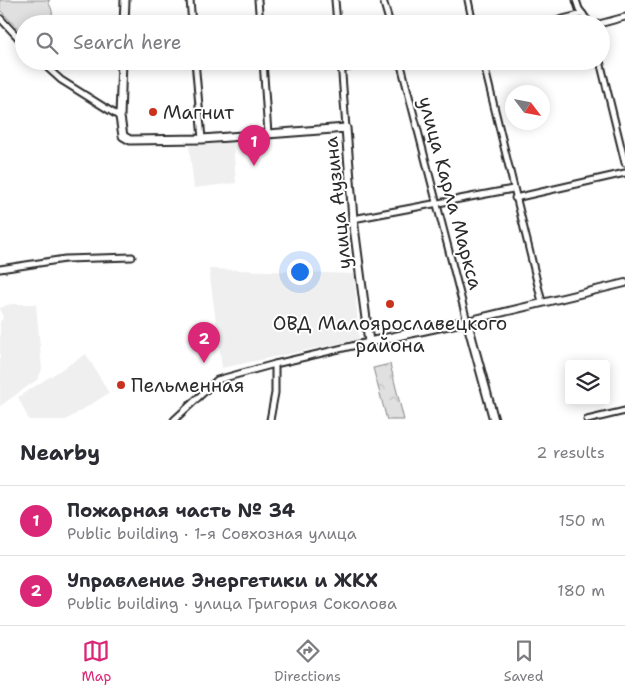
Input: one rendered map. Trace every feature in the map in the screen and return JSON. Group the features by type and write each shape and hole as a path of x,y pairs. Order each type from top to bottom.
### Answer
{"main road":[{"path":"124,15 125,0"},
{"path":"122,70 121,130 126,138 130,140 202,139 346,128"},
{"name":"улица Аузина","path":"346,128 353,219 369,342"},
{"path":"369,342 467,321"},
{"name":"улица Карла Маркса","path":"467,321 494,420"}],"street":[{"path":"190,0 191,15"},
{"path":"258,0 259,15"},
{"path":"335,0 336,15"},
{"path":"383,0 387,15"},
{"path":"468,0 472,15"},
{"path":"576,0 583,14 579,15"},
{"path":"610,21 625,17"},
{"path":"0,19 15,35"},
{"path":"50,70 61,80 120,117"},
{"path":"196,70 202,139"},
{"path":"264,70 268,134"},
{"name":"улица Аузина","path":"342,70 346,128"},
{"name":"улица Карла Маркса","path":"402,70 467,321"},
{"path":"484,70 542,302"},
{"path":"602,70 625,163"},
{"path":"515,198 625,173"},
{"path":"353,219 513,189"},
{"path":"0,269 65,259 132,258"},
{"path":"467,321 625,283"},
{"path":"174,420 217,380 369,342"},
{"path":"270,420 276,393 275,364"},
{"path":"587,420 625,411"}],"shaded area":[{"path":"233,142 236,183 194,188 189,146"},
{"path":"209,269 354,274 359,339 222,368"},
{"path":"10,304 36,304 42,369 38,379 0,406 0,322 3,318 0,308"},
{"path":"86,354 109,393 66,420 29,420 18,397"}],"green space":[{"path":"0,0 50,0 48,2 52,15 15,15 15,26 0,10"},
{"path":"390,364 404,420 387,420 373,368"}],"place":[{"name":"Магнит","path":"153,112"},
{"name":"Пожарная часть № 34","path":"254,166"},
{"name":"ОВД Малоярославецкого района","path":"390,304"},
{"name":"Управление Энергетики и ЖКХ","path":"204,363"},
{"name":"Пельменная","path":"121,385"}]}
